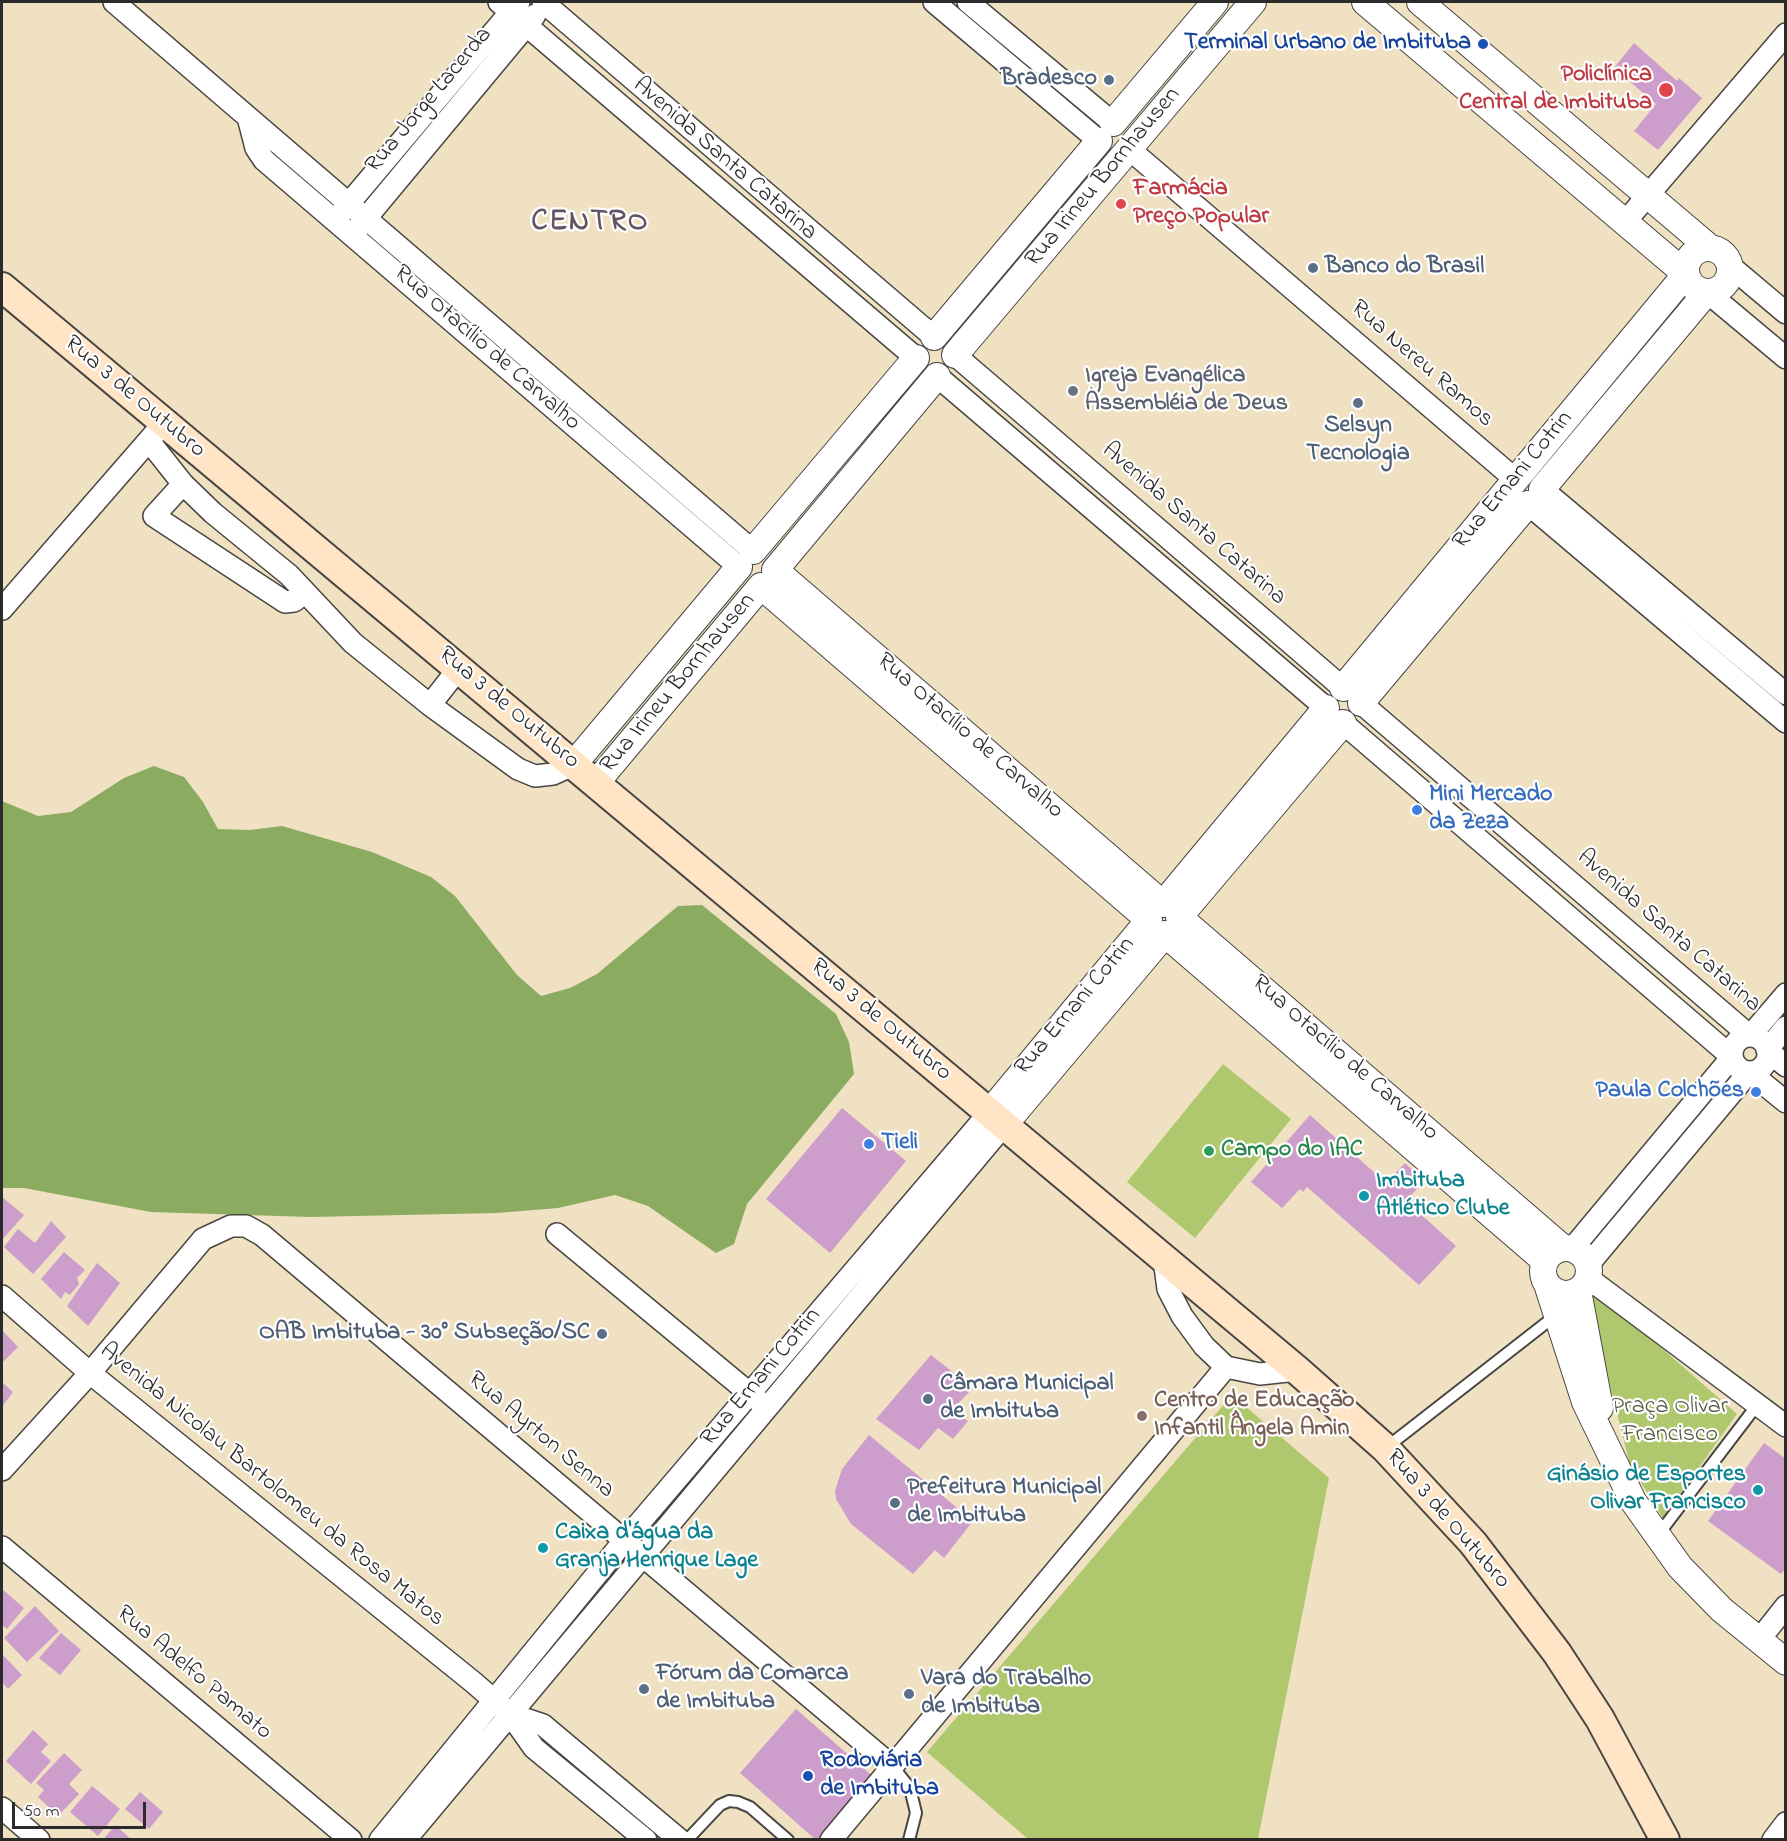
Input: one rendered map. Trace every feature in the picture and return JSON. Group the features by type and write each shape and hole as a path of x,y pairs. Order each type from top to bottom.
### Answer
{"main road":[{"name":"Rua 3 de Outubro","path":"2,287 157,432 459,668 1297,1370 1385,1448 1473,1543 1557,1653 1600,1719 1665,1839"}],"street":[{"name":"Rua Otacílio de Carvalho","path":"114,2 249,121 256,148 264,160 342,212 517,362 567,391 691,497 746,559"},
{"name":"Rua Jorge Lacerda","path":"342,212 514,10 545,2"},
{"name":"Avenida Santa Catarina","path":"545,2 934,337"},
{"path":"934,2 970,32 1106,132"},
{"path":"968,2 1106,132"},
{"name":"Rua Irineu Bornhausen","path":"934,337 1215,2"},
{"name":"Rua Irineu Bornhausen","path":"955,355 1253,2"},
{"path":"1365,2 1686,274 1694,287 1707,292 1785,358"},
{"path":"1420,2 1785,313"},
{"name":"Rua Jorge Lacerda","path":"359,226 514,10"},
{"name":"Avenida Santa Catarina","path":"514,10 589,78 916,358"},
{"path":"970,32 984,16"},
{"path":"1625,222 1785,34"},
{"path":"589,78 608,57"},
{"path":"1106,132 1123,126 1130,134 1128,148"},
{"path":"673,150 691,129"},
{"name":"Rua Nereu Ramos","path":"1128,148 1516,480"},
{"path":"1044,206 1066,224"},
{"path":"795,255 813,233"},
{"path":"1686,274 1688,261 1692,255 1720,256"},
{"path":"1707,292 1725,284 1720,256"},
{"name":"Rua Ernani Cotrin","path":"1411,625 1449,559 1686,274"},
{"name":"Rua Ernani Cotrin","path":"380,1839 642,1556 766,1407 848,1294 1334,716 1328,696 1352,695 1411,625 1468,576 1707,292"},
{"path":"937,376 952,367 955,355 946,340 934,337 923,342 916,358 921,369 937,376 1732,1057 1738,1067 1749,1071 1785,1102"},
{"path":"1630,341 1650,360"},
{"name":"Avenida Santa Catarina","path":"955,355 1750,1036"},
{"name":"Rua Irineu Bornhausen","path":"573,765 916,358"},
{"name":"Rua Otacílio de Carvalho","path":"517,362 553,407 677,513 746,559 769,555 768,578 1569,1268"},
{"name":"Rua Irineu Bornhausen","path":"596,783 937,376"},
{"path":"553,407 567,391"},
{"path":"1573,411 1593,428"},
{"path":"2,609 157,432 183,484 234,532 276,564 353,643 430,705 518,769 535,776 552,774 573,765"},
{"path":"1516,480 1529,475 1538,480 1535,497 1782,706"},
{"path":"815,477 837,496"},
{"path":"183,484 154,516 285,602 294,602 305,592"},
{"path":"677,513 691,497"},
{"path":"1449,559 1468,576"},
{"path":"430,705 459,668"},
{"path":"654,669 677,687"},
{"path":"1785,994 1750,1036 1736,1042 1732,1057 1640,1167 1569,1268 1555,1316 1585,1402 1607,1452 1656,1538 1707,1595 1785,1662"},
{"path":"1569,1268 1658,1181 1749,1071 1763,1065 1767,1050 1785,1027"},
{"path":"1750,1036 1761,1040 1767,1050"},
{"name":"Avenida Santa Catarina","path":"1767,1050 1785,1066"},
{"path":"1640,1167 1658,1181"},
{"name":"Rua Ayrton Senna","path":"90,1373 203,1239 231,1226 246,1226 262,1235 893,1767"},
{"path":"557,1233 766,1407"},
{"path":"1164,1259 1168,1289 1182,1316 1204,1346 1226,1367 1260,1374 1297,1370"},
{"path":"1569,1268 1785,1426"},
{"path":"1569,1268 1607,1452"},
{"name":"Rua Ernani Cotrin","path":"405,1839 624,1541 750,1393 848,1294"},
{"name":"Avenida Nicolau Bartolomeu da Rosa Matos","path":"2,1296 90,1373 503,1707 534,1748 646,1839"},
{"path":"831,1839 1226,1367"},
{"path":"2,1470 90,1373"},
{"name":"Rua Adelfo Pamato","path":"2,1547 351,1839"},
{"path":"1760,1640 1785,1606"},
{"name":"Avenida Nicolau Bartolomeu da Rosa Matos","path":"503,1707 543,1725 680,1839"},
{"path":"2,1808 39,1839"},
{"path":"1773,1839 1785,1823"}],"lane":[{"path":"1385,1448 1555,1316"},
{"path":"1656,1538 1757,1405"},
{"path":"893,1767 910,1788 916,1813 909,1839"},
{"path":"687,1839 720,1804 738,1802 750,1807 788,1839"}],"green space":[{"path":"154,766 184,777 203,802 218,829 250,830 282,826 372,852 431,877 455,896 517,975 541,996 570,988 597,974 678,906 702,905 836,1014 849,1042 854,1074 747,1204 734,1244 716,1253 648,1206 615,1195 558,1208 497,1213 310,1217 151,1212 24,1188 2,1188 2,801 38,816 71,812 124,778"},
{"name":"Campo do IAC","path":"1223,1064 1291,1119 1195,1238 1127,1182"},
{"name":"Praça Olivar Francisco","path":"1591,1296 1600,1296 1610,1303 1737,1414 1663,1518 1630,1465 1593,1317"},
{"path":"1232,1395 1329,1478 1258,1839 1028,1839 927,1752"}],"building":[{"name":"Policlínica Central de Imbituba","path":"1634,43 1677,81 1679,78 1702,98 1658,150 1634,131 1656,104 1614,68"},
{"path":"842,1108 906,1161 830,1253 766,1199"},
{"name":"Imbituba Atlético Clube","path":"1310,1115 1386,1183 1405,1163 1424,1181 1406,1201 1456,1246 1419,1285 1307,1187 1303,1192 1300,1189 1282,1208 1251,1182"},
{"path":"2,1197 24,1215 2,1240"},
{"path":"51,1221 66,1237 33,1274 4,1247 18,1229 35,1243"},
{"path":"64,1252 85,1270 77,1278 79,1284 70,1295 65,1292 61,1299 41,1279"},
{"path":"97,1263 120,1283 88,1326 67,1306"},
{"path":"2,1330 18,1347 2,1363"},
{"name":"Câmara Municipal de Imbituba","path":"931,1355 973,1388 952,1410 968,1421 953,1439 938,1428 919,1450 876,1419"},
{"path":"2,1382 13,1392 2,1407"},
{"name":"Prefeitura Municipal de Imbituba","path":"869,1435 973,1521 944,1558 935,1550 913,1574 851,1524 836,1499 835,1491 842,1469"},
{"name":"Ginásio de Esportes Olivar Francisco","path":"1764,1443 1786,1459 1786,1568 1781,1574 1708,1521"},
{"path":"2,1589 24,1608 7,1629 2,1625"},
{"path":"35,1606 59,1631 27,1662 4,1638"},
{"path":"61,1633 81,1650 60,1675 39,1658"},
{"path":"2,1654 22,1675 8,1689 2,1682"},
{"name":"Rodoviária de Imbituba","path":"796,1709 876,1779 823,1840 816,1840 740,1773"},
{"path":"33,1730 48,1744 41,1752 51,1761 31,1784 6,1761"},
{"path":"64,1753 82,1770 69,1784 79,1794 58,1816 38,1797 44,1790 36,1783"},
{"path":"92,1786 120,1809 98,1836 70,1812"},
{"path":"140,1792 163,1812 149,1829 125,1809"},
{"path":"115,1825 132,1840 103,1840"}],"place":[{"name":"Terminal Urbano de Imbituba","path":"1483,44"},
{"name":"Bradesco","path":"1109,80"},
{"name":"Policlínica Central de Imbituba","path":"1666,90"},
{"name":"Farmácia Preço Popular","path":"1121,204"},
{"name":"Banco do Brasil","path":"1313,268"},
{"name":"Igreja Evangélica Assembléia de Deus","path":"1073,391"},
{"name":"Selsyn Tecnologia","path":"1358,403"},
{"name":"Mini Mercado da Zeza","path":"1417,810"},
{"name":"Paula Colchões","path":"1756,1092"},
{"name":"Tieli","path":"869,1144"},
{"name":"Campo do IAC","path":"1209,1151"},
{"name":"Imbituba Atlético Clube","path":"1364,1196"},
{"name":"OAB Imbituba - 30° Subseção/SC","path":"602,1334"},
{"name":"Câmara Municipal de Imbituba","path":"928,1399"},
{"name":"Centro de Educação Infantil Ângela Amin","path":"1142,1416"},
{"name":"Ginásio de Esportes Olivar Francisco","path":"1758,1490"},
{"name":"Prefeitura Municipal de Imbituba","path":"895,1503"},
{"name":"Caixa d'água da Granja Henrique Lage","path":"543,1548"},
{"name":"Fórum da Comarca de Imbituba","path":"644,1689"},
{"name":"Vara do Trabalho de Imbituba","path":"909,1694"},
{"name":"Rodoviária de Imbituba","path":"808,1776"}],"district":[{"name":"CENTRO","path":"590,224"}]}
